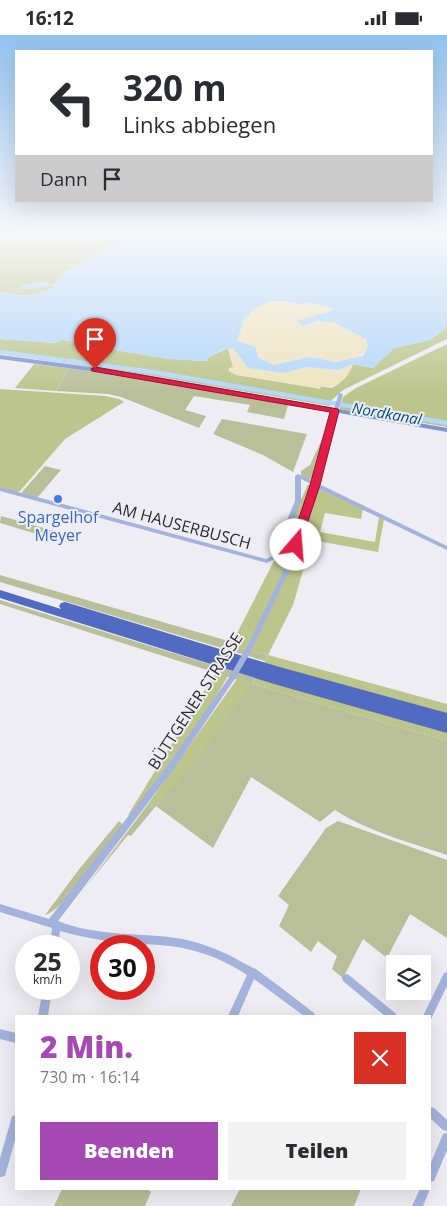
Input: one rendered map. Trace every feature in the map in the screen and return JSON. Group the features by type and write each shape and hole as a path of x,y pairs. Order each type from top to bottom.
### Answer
{"highway":[{"path":"0,587 276,671 447,718"},
{"path":"0,594 274,679 447,727"}],"main road":[{"path":"0,357 121,373 447,430"}],"street":[{"name":"BÜTTGENER STRASSE","path":"54,935 54,924 165,776 250,649 289,565 315,485 341,394"},
{"path":"298,476 447,548"},
{"name":"AM HAUSERBUSCH","path":"0,489 267,561 274,557 298,501 298,476"},
{"path":"0,908 95,935 167,940 190,944 213,952 253,972 310,1015"},
{"path":"233,1015 253,972"},
{"path":"428,1015 447,976"},
{"path":"346,978 391,1015"},
{"path":"43,1015 45,1000"},
{"path":"0,1034 15,1038"},
{"path":"431,1113 447,1126"},
{"path":"1,1172 15,1123"},
{"path":"431,1175 447,1138"},
{"path":"417,1206 425,1190"}],"green space":[{"path":"0,286 54,287 36,294 14,295 0,292"},
{"path":"447,322 447,339 343,390 332,400 330,406 136,373 0,354 0,339 55,343 66,340 78,344 170,359 207,361 207,358 228,348 233,367 228,370 236,375 332,388 345,378 353,364 373,368 394,348 430,340 445,329"},
{"path":"447,344 447,422 341,403 343,397 356,388"},
{"path":"34,364 69,368 56,391 15,388"},
{"path":"69,368 288,405 284,419 247,412 250,405 194,396 185,410 206,416 199,428 121,397 108,394 56,391"},
{"path":"0,389 105,396 124,402 65,439 20,491 16,492 0,488"},
{"path":"341,403 447,422 447,425 340,406"},
{"path":"340,406 447,425 447,427 340,409"},
{"path":"222,419 307,434 293,472 263,455 213,434"},
{"path":"323,437 325,441 314,478 309,480 301,476 301,471 310,465"},
{"path":"45,466 61,470 37,498 23,494 22,492"},
{"path":"308,484 363,509 361,519 325,513 320,532 375,542 379,517 384,519 378,552 312,540 293,605 268,655 447,704 447,741 252,684 268,656 231,645 273,563"},
{"path":"1,516 65,534 60,541 0,523"},
{"path":"0,575 225,640 233,640 231,645 268,656 265,661 0,582"},
{"path":"0,600 255,678 252,684 447,741 447,855 375,830 335,810 320,822 251,777 213,848 156,806 251,684 0,604"},
{"path":"216,672 228,676 209,708 136,809 128,815"},
{"path":"237,679 252,684 206,748 156,806 146,807"},
{"path":"156,806 131,836 128,835 84,889 146,807"},
{"path":"119,821 123,825 86,875 63,902 45,915 80,868"},
{"path":"338,821 447,860 447,938 410,914 389,955 386,955 386,957 363,939 343,978 332,969 337,956 318,941 311,952 279,926 289,905 278,896 326,828"},
{"path":"62,1190 148,1190 151,1192 145,1206 54,1206"},
{"path":"239,1190 361,1190 354,1206 231,1206"}],"sand":[{"path":"270,301 286,301 299,304 311,303 332,308 333,310 314,317 298,320 298,324 305,326 321,322 337,324 366,339 368,347 363,354 349,360 333,361 304,358 282,365 270,364 259,358 255,347 237,341 237,337 242,325 253,310"},
{"path":"228,348 233,348 248,368 284,373 307,367 339,370 353,364 341,382 327,387 321,386 320,389 236,375 229,371 229,368 233,367"}],"water":[{"path":"19,286 21,286 48,286 24,290"},
{"path":"52,286 447,286 447,322 445,329 430,340 394,348 373,368 353,364 339,370 307,367 284,373 248,368 233,348 224,349 208,358 208,361 170,359 78,344 66,340 55,343 0,339 0,292 25,295 36,294 53,288","holes":["270,301 286,301 299,304 311,303 332,308 333,310 328,312 296,321 303,326 318,321 335,323 366,339 368,347 363,356 336,362 310,357 274,365 259,358 255,347 237,341 245,317 250,315 252,310"]}],"waterway":[{"name":"Nordkanal","path":"0,352 153,372 447,423"}],"place":[{"name":"Spargelhof Meyer","path":"58,499"}],"route":[{"path":"95,369 334,411 315,485 296,545"}]}
